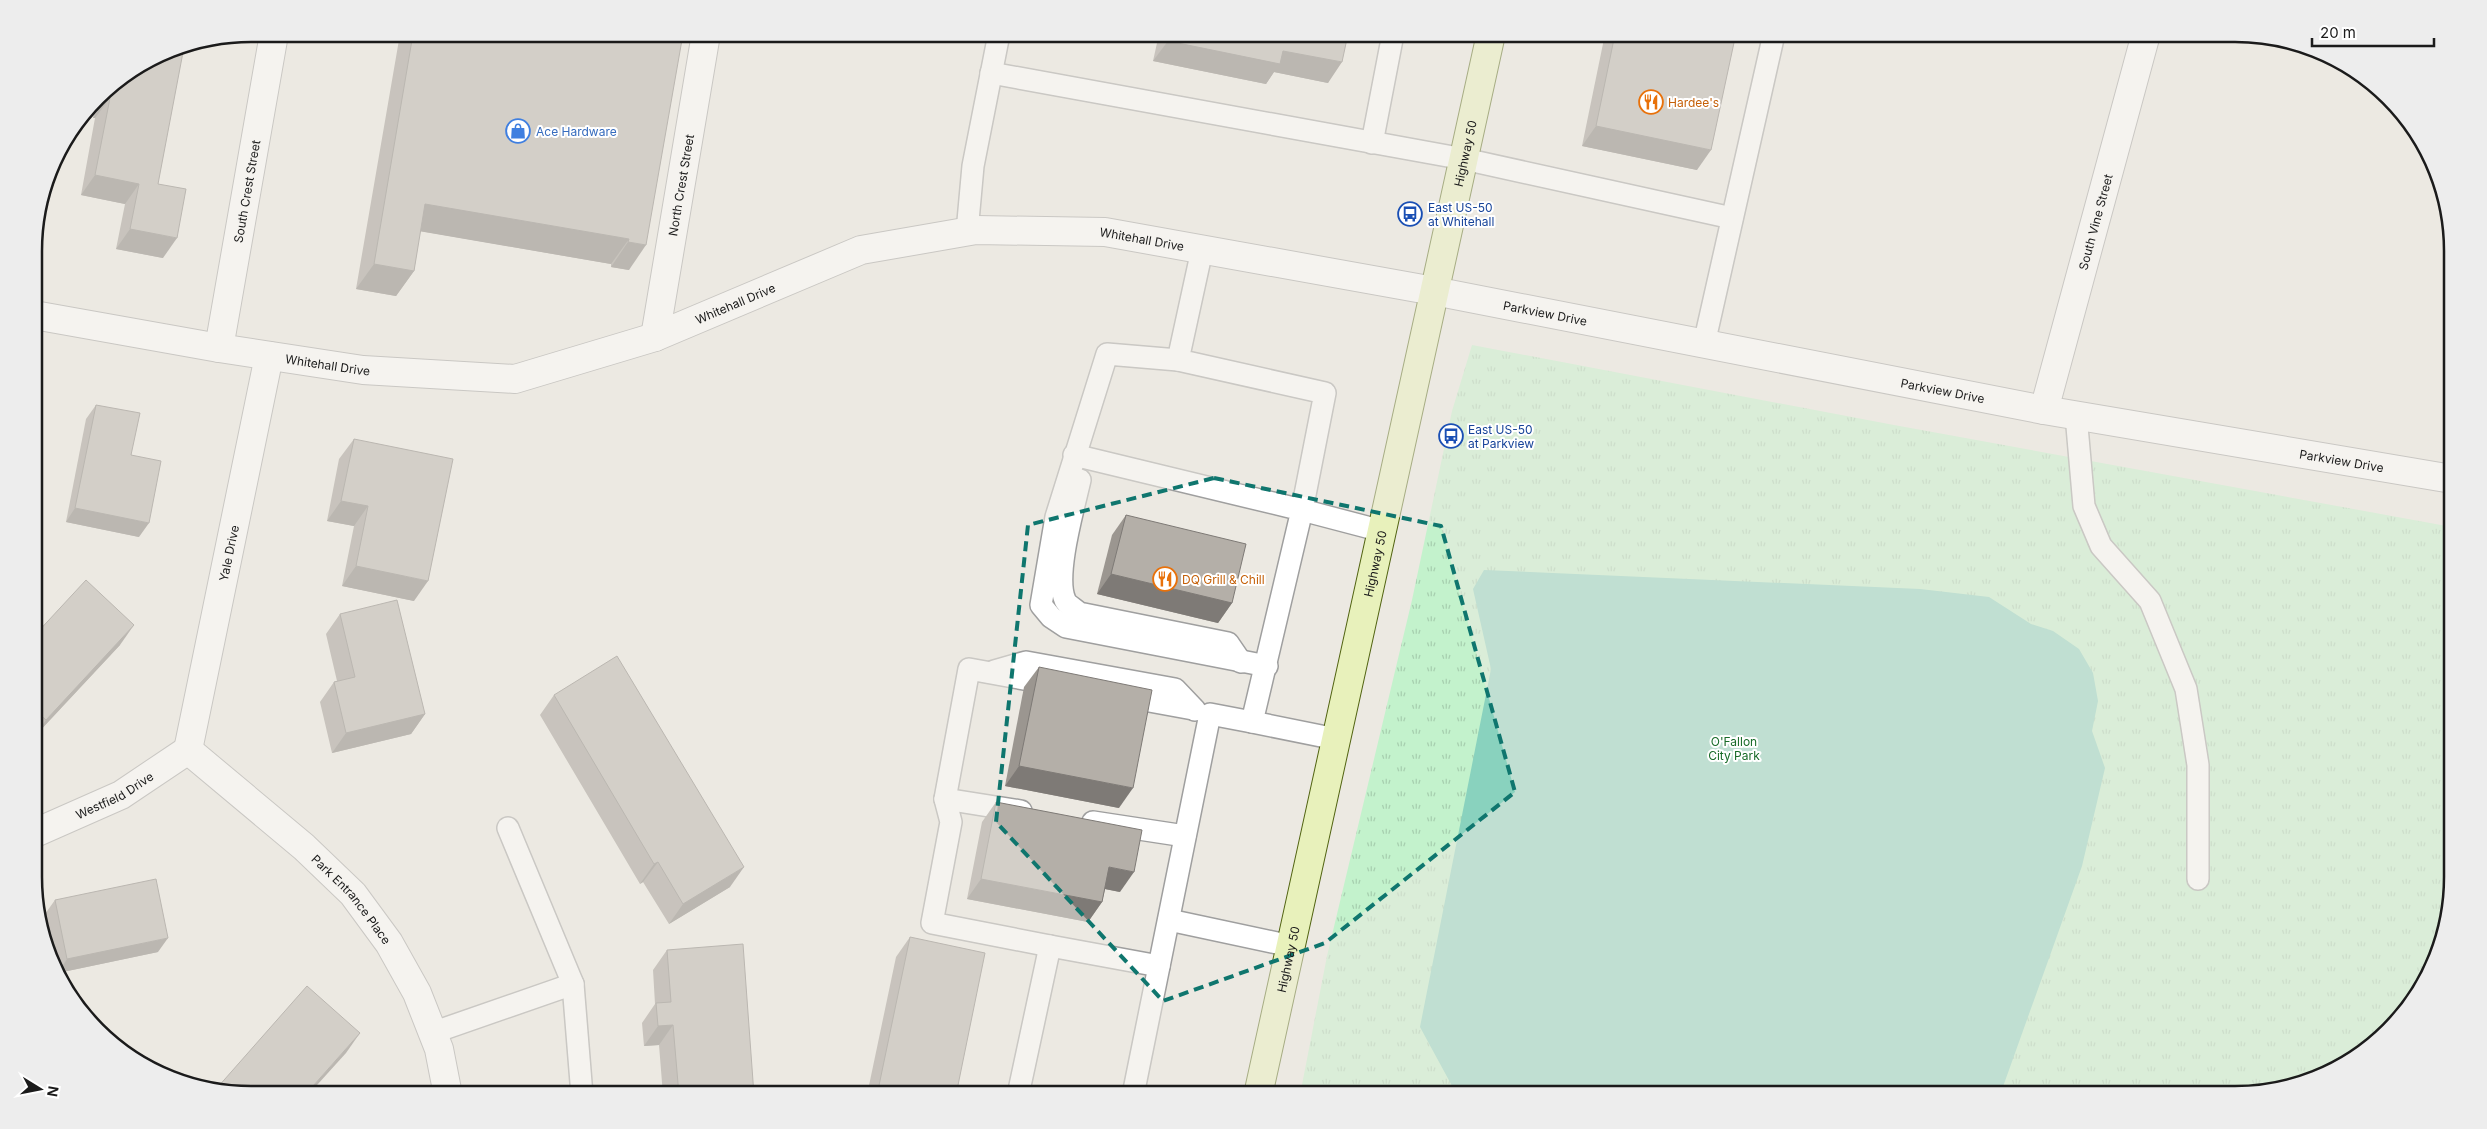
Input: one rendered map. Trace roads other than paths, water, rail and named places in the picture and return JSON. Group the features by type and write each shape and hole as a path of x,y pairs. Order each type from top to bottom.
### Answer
{"main road":[{"name":"Highway 50","path":"1260,1086 1489,43"}],"street":[{"name":"South Crest Street","path":"219,348 272,43"},
{"name":"North Crest Street","path":"655,336 704,43"},
{"name":"South Vine Street","path":"2044,410 2144,43"},
{"name":"Whitehall Drive","path":"42,316 219,348 363,370 515,379 655,336 862,250 967,232 1105,232 1434,291"},
{"name":"Parkview Drive","path":"1434,291 2044,410 2444,478"},
{"name":"Yale Drive","path":"188,750 269,356"},
{"name":"Westfield Drive","path":"42,830 121,795 188,750"},
{"name":"Park Entrance Place","path":"188,750 304,846 353,894 389,943 417,993 438,1049 446,1086"}],"lane":[{"path":"967,232 973,166 997,43"},
{"path":"1372,143 1391,43"},
{"path":"1704,344 1772,43"},
{"path":"991,73 1464,159 1732,218"},
{"path":"1178,360 1202,250"},
{"path":"1252,722 1267,666 1302,510 1325,392 1178,360 1107,354 1056,517 1041,605 1051,618 1066,627 1267,666"},
{"path":"2076,415 2084,506 2102,546 2150,601 2186,688 2198,765 2198,879"},
{"path":"1073,461 1302,510 1382,531"},
{"path":"1159,966 932,923 950,822 945,799 969,669 1202,711 1336,739"},
{"path":"1135,1086 1185,836 1202,711"},
{"path":"945,799 1041,814"},
{"path":"1070,818 1185,836"},
{"path":"508,828 573,984 581,1086"},
{"path":"1168,920 1291,946"},
{"path":"1020,1086 1050,946"},
{"path":"432,1033 573,984"}],"place":[{"name":"Hardee's","path":"1651,102"},
{"name":"Ace Hardware","path":"518,131"},
{"name":"East US-50 at Whitehall","path":"1410,214"},
{"name":"East US-50 at Parkview","path":"1451,436"},
{"name":"DQ Grill & Chill","path":"1165,579"}],"park label":[{"name":"O'Fallon City Park","path":"1734,748"}]}
